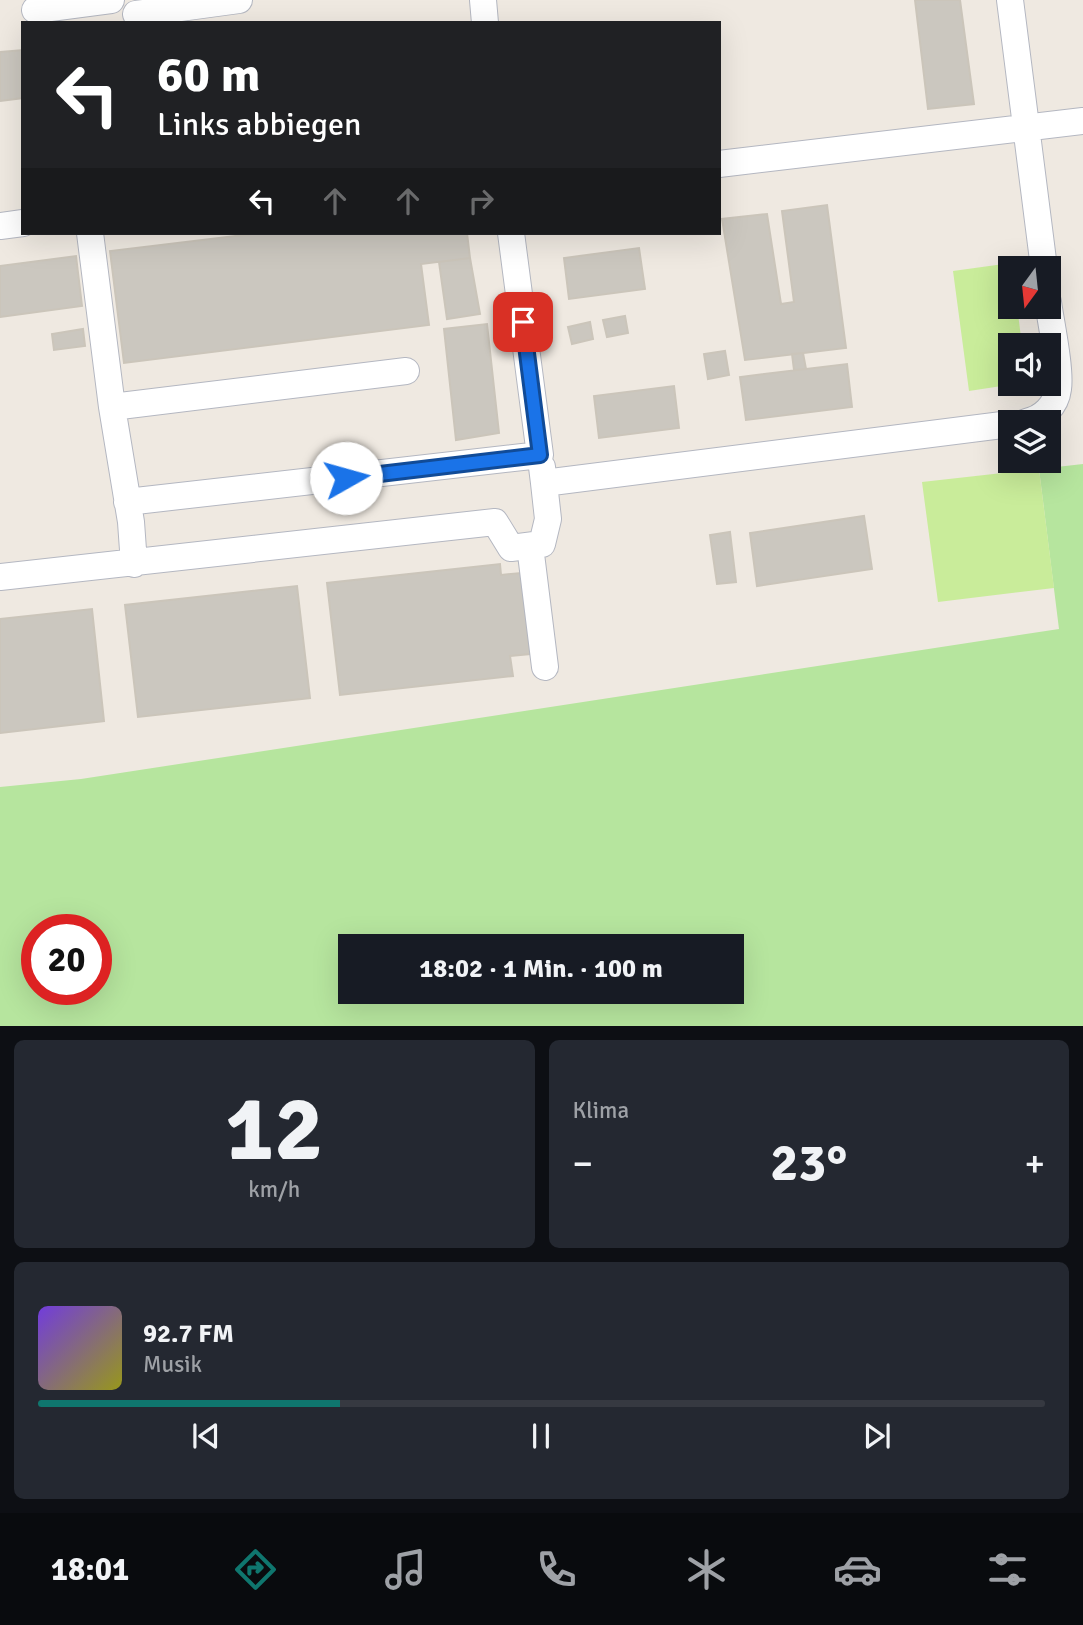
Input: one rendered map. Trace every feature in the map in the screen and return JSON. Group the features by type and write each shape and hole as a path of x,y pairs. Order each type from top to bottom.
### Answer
{"lane":[{"path":"35,11 111,0"},
{"path":"136,12 239,0"},
{"path":"483,0 485,21"},
{"path":"1010,0 1042,256"},
{"path":"721,164 1083,121"},
{"path":"0,226 21,223"},
{"path":"90,235 134,564"},
{"path":"0,577 495,522 511,548 542,544 548,519 511,235"},
{"path":"1048,410 1058,389 1050,319"},
{"path":"112,407 406,371"},
{"path":"544,483 998,426"},
{"path":"127,502 540,455"},
{"path":"530,546 545,667"}],"green space":[{"path":"998,265 998,319 1019,319 1020,333 998,333 998,387 969,391 953,271"},
{"path":"1083,464 1083,1026 0,1026 0,787 81,779 1059,629 1040,473 1061,473 1061,466"},
{"path":"1003,473 1040,473 1054,588 938,602 922,482"}],"building":[{"path":"915,0 960,0 974,104 928,109"},
{"path":"21,50 21,98 0,101 0,52"},
{"path":"827,205 846,348 745,360 722,219 767,214 781,304 794,302 782,211"},
{"path":"243,235 467,235 470,258 421,264 429,325 124,363 110,251"},
{"path":"639,248 645,289 569,299 564,258"},
{"path":"76,256 82,306 0,317 0,266"},
{"path":"470,258 480,314 447,319 439,262"},
{"path":"625,316 628,333 607,337 603,320"},
{"path":"590,322 593,339 572,344 568,327"},
{"path":"487,324 499,433 456,440 444,329"},
{"path":"83,329 85,346 54,350 52,334"},
{"path":"725,351 729,375 708,379 704,354"},
{"path":"803,353 806,369 794,370 792,354"},
{"path":"847,364 852,407 746,420 740,377"},
{"path":"674,386 679,428 599,438 594,396"},
{"path":"864,516 872,569 757,586 750,533"},
{"path":"730,532 736,582 717,584 710,535"},
{"path":"500,564 501,575 521,573 530,654 510,656 513,676 340,695 327,583"},
{"path":"297,586 310,698 138,717 125,605"},
{"path":"92,609 104,721 0,733 0,619"}],"route":[{"path":"346,478 540,455 523,322"}]}
